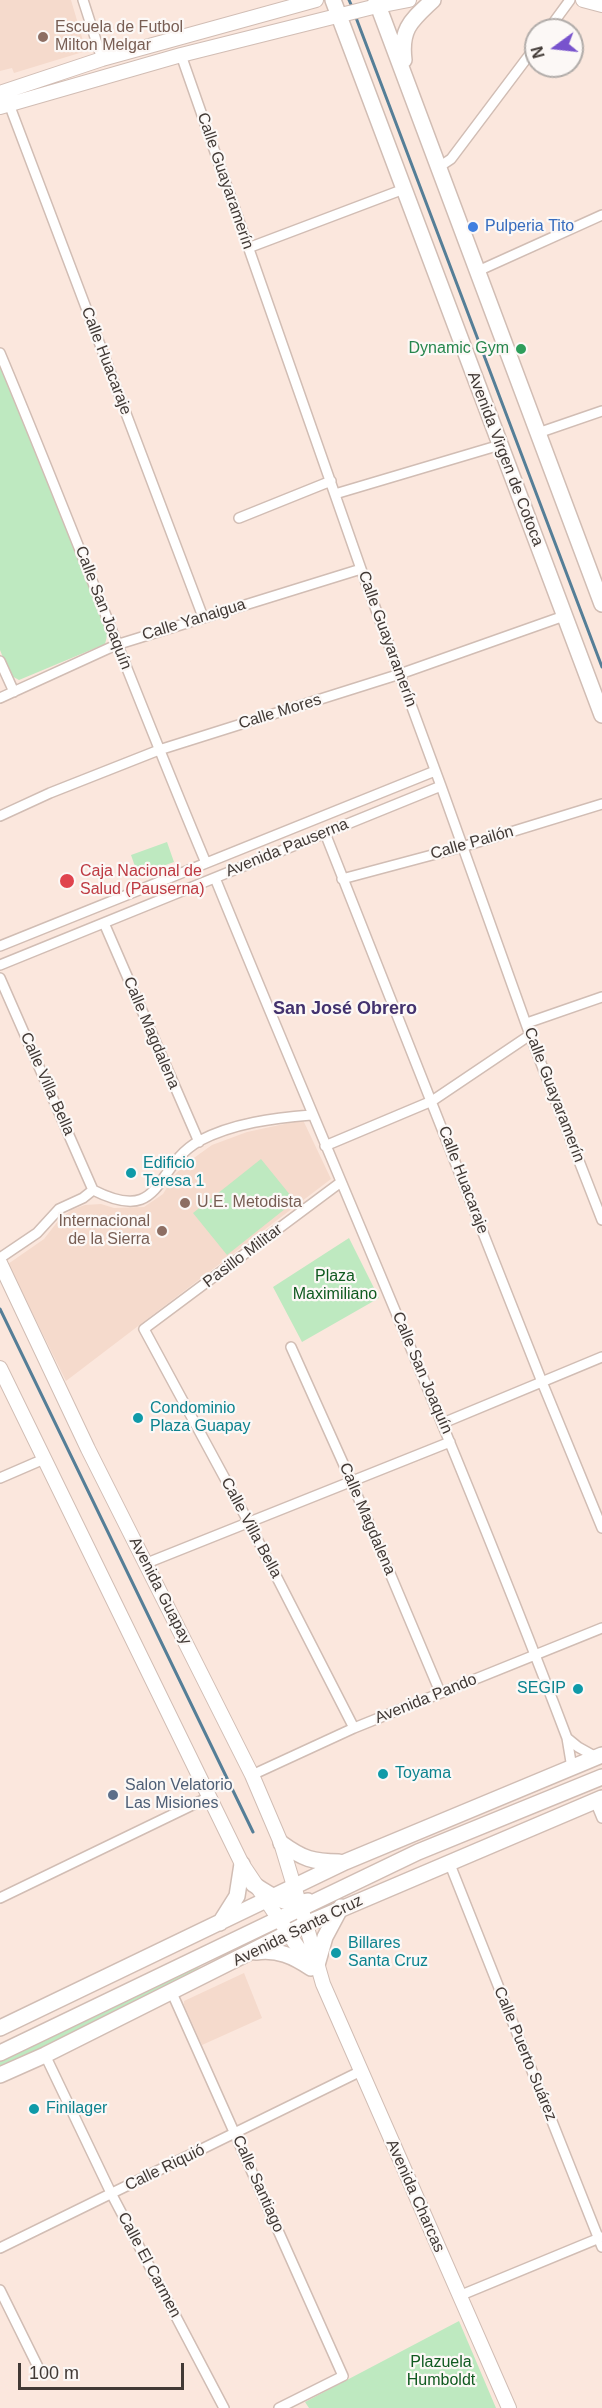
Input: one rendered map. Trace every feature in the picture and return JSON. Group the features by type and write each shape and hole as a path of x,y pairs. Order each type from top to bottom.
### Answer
{"main road":[{"path":"2,101 35,82 102,59 316,0"},
{"name":"Avenida Virgen de Cotoca","path":"333,0 341,14 404,189 602,715"},
{"path":"2,101 376,4 409,0"},
{"path":"406,77 402,45 405,31 411,20 433,0"},
{"path":"583,0 602,5"},
{"path":"376,4 406,77 602,603"},
{"path":"181,55 184,45 247,28 268,14"},
{"path":"2,101 96,69 100,67 102,59"},
{"name":"Avenida Guapay","path":"0,1263 88,1449 252,1775 281,1843 300,1905 289,1927"},
{"path":"0,1368 242,1864 253,1884 268,1899 289,1927"},
{"path":"0,2028 345,1862 599,1756"},
{"name":"Avenida Santa Cruz","path":"0,2075 250,1953 289,1927 300,1905 325,1897 418,1852 602,1777"},
{"path":"546,1801 600,1795"},
{"name":"Avenida Santa Cruz","path":"0,2053 289,1927 340,1909 600,1795"},
{"path":"281,1843 298,1856 310,1860 345,1862"},
{"path":"220,1923 237,1896 242,1864"},
{"path":"250,1953 268,1950 314,1966 325,1937 352,1883"},
{"path":"268,1899 300,1905"},
{"path":"245,1910 289,1927"},
{"name":"Avenida Charcas","path":"289,1927 314,1966"},
{"name":"Avenida Charcas","path":"289,1927 323,1983 509,2408"}],"street":[{"path":"83,0 102,59"},
{"path":"557,18 570,0"},
{"name":"Calle Guayaramerín","path":"181,55 361,569 530,1035 602,1220"},
{"path":"439,167 451,159 524,62"},
{"name":"Calle Huacaraje","path":"2,101 203,617"},
{"path":"248,248 404,189"},
{"path":"478,271 602,215"},
{"name":"Calle San Joaquín","path":"0,353 53,478 114,633 116,645 206,862"},
{"path":"538,433 602,411"},
{"path":"335,494 500,445"},
{"path":"239,518 331,481"},
{"name":"Calle Yanaigua","path":"0,698 116,645 361,569"},
{"name":"Calle Mores","path":"0,816 50,793 159,750 400,674 564,616"},
{"path":"0,661 14,692"},
{"name":"Avenida Pauserna","path":"0,946 435,771"},
{"name":"Avenida Pauserna","path":"0,965 441,786"},
{"name":"Calle Pailón","path":"342,879 462,847 602,804"},
{"name":"Calle Huacaraje","path":"325,833 602,1528"},
{"path":"243,848 249,864"},
{"name":"Calle San Joaquín","path":"215,878 311,1115 443,1423 567,1738 572,1767"},
{"name":"Calle Magdalena","path":"104,923 199,1142"},
{"path":"43,929 50,945"},
{"name":"Calle Villa Bella","path":"0,978 93,1190"},
{"path":"527,1023 602,997"},
{"path":"326,1146 432,1101 530,1035"},
{"path":"0,1258 37,1233 59,1209 83,1198 93,1190 119,1202 141,1200 150,1196 185,1152 199,1142 227,1130 264,1120 311,1115"},
{"name":"Pasillo Militar","path":"144,1329 341,1182"},
{"name":"Calle Villa Bella","path":"144,1329 249,1523 354,1728"},
{"name":"Calle Magdalena","path":"291,1347 352,1482 440,1692"},
{"path":"443,1423 602,1357"},
{"path":"147,1563 450,1442"},
{"path":"0,1478 44,1459"},
{"name":"Avenida Pando","path":"252,1775 354,1728 602,1628"},
{"path":"567,1738 578,1747 599,1756"},
{"path":"600,1795 602,1818"},
{"path":"0,1898 209,1797"},
{"name":"Calle Puerto Suárez","path":"449,1862 601,2241"},
{"name":"Calle Santiago","path":"172,1993 343,2376 279,2408"},
{"name":"Calle El Carmen","path":"45,2055 111,2193 224,2408"},
{"name":"Calle Riquió","path":"0,2248 361,2071"},
{"path":"459,2296 601,2241"},
{"path":"0,2290 40,2371"}],"shaded area":[{"name":"Escuela de Futbol Milton Melgar","path":"0,0 71,0 86,51 14,73 12,68 0,71"},
{"path":"303,1120 331,1179 66,1381 8,1264 44,1239 58,1221 71,1210 85,1205 101,1204 114,1208 144,1207 163,1194 184,1165 212,1145 247,1132"},
{"path":"244,1973 262,2018 202,2045 184,2001"}],"green space":[{"path":"0,361 108,632 105,644 19,680 10,675 0,650"},
{"path":"167,842 174,862 138,875 131,855"},
{"path":"261,1159 295,1201 227,1255 193,1213"},
{"name":"Plaza Maximiliano","path":"349,1238 379,1298 302,1342 273,1287"},
{"path":"190,1967 208,1968 0,2070 0,2058"},
{"name":"Plazuela Humboldt","path":"459,2321 496,2408 309,2408 305,2402"}],"waterway":[{"path":"349,0 353,9"},
{"path":"355,15 602,667"},
{"path":"0,1309 253,1832"}],"place":[{"name":"Escuela de Futbol Milton Melgar","path":"43,37"},
{"name":"Pulperia Tito","path":"473,227"},
{"name":"Dynamic Gym","path":"521,349"},
{"name":"Caja Nacional de Salud (Pauserna)","path":"67,881"},
{"name":"Edificio Teresa 1","path":"131,1173"},
{"name":"U.E. Metodista","path":"185,1203"},
{"name":"Internacional de la Sierra","path":"162,1231"},
{"name":"Condominio Plaza Guapay","path":"138,1418"},
{"name":"SEGIP","path":"578,1689"},
{"name":"Toyama","path":"383,1774"},
{"name":"Salon Velatorio Las Misiones","path":"113,1795"},
{"name":"Billares Santa Cruz","path":"336,1953"},
{"name":"Finilager","path":"34,2109"}],"district":[{"name":"San José Obrero","path":"345,1009"}]}
